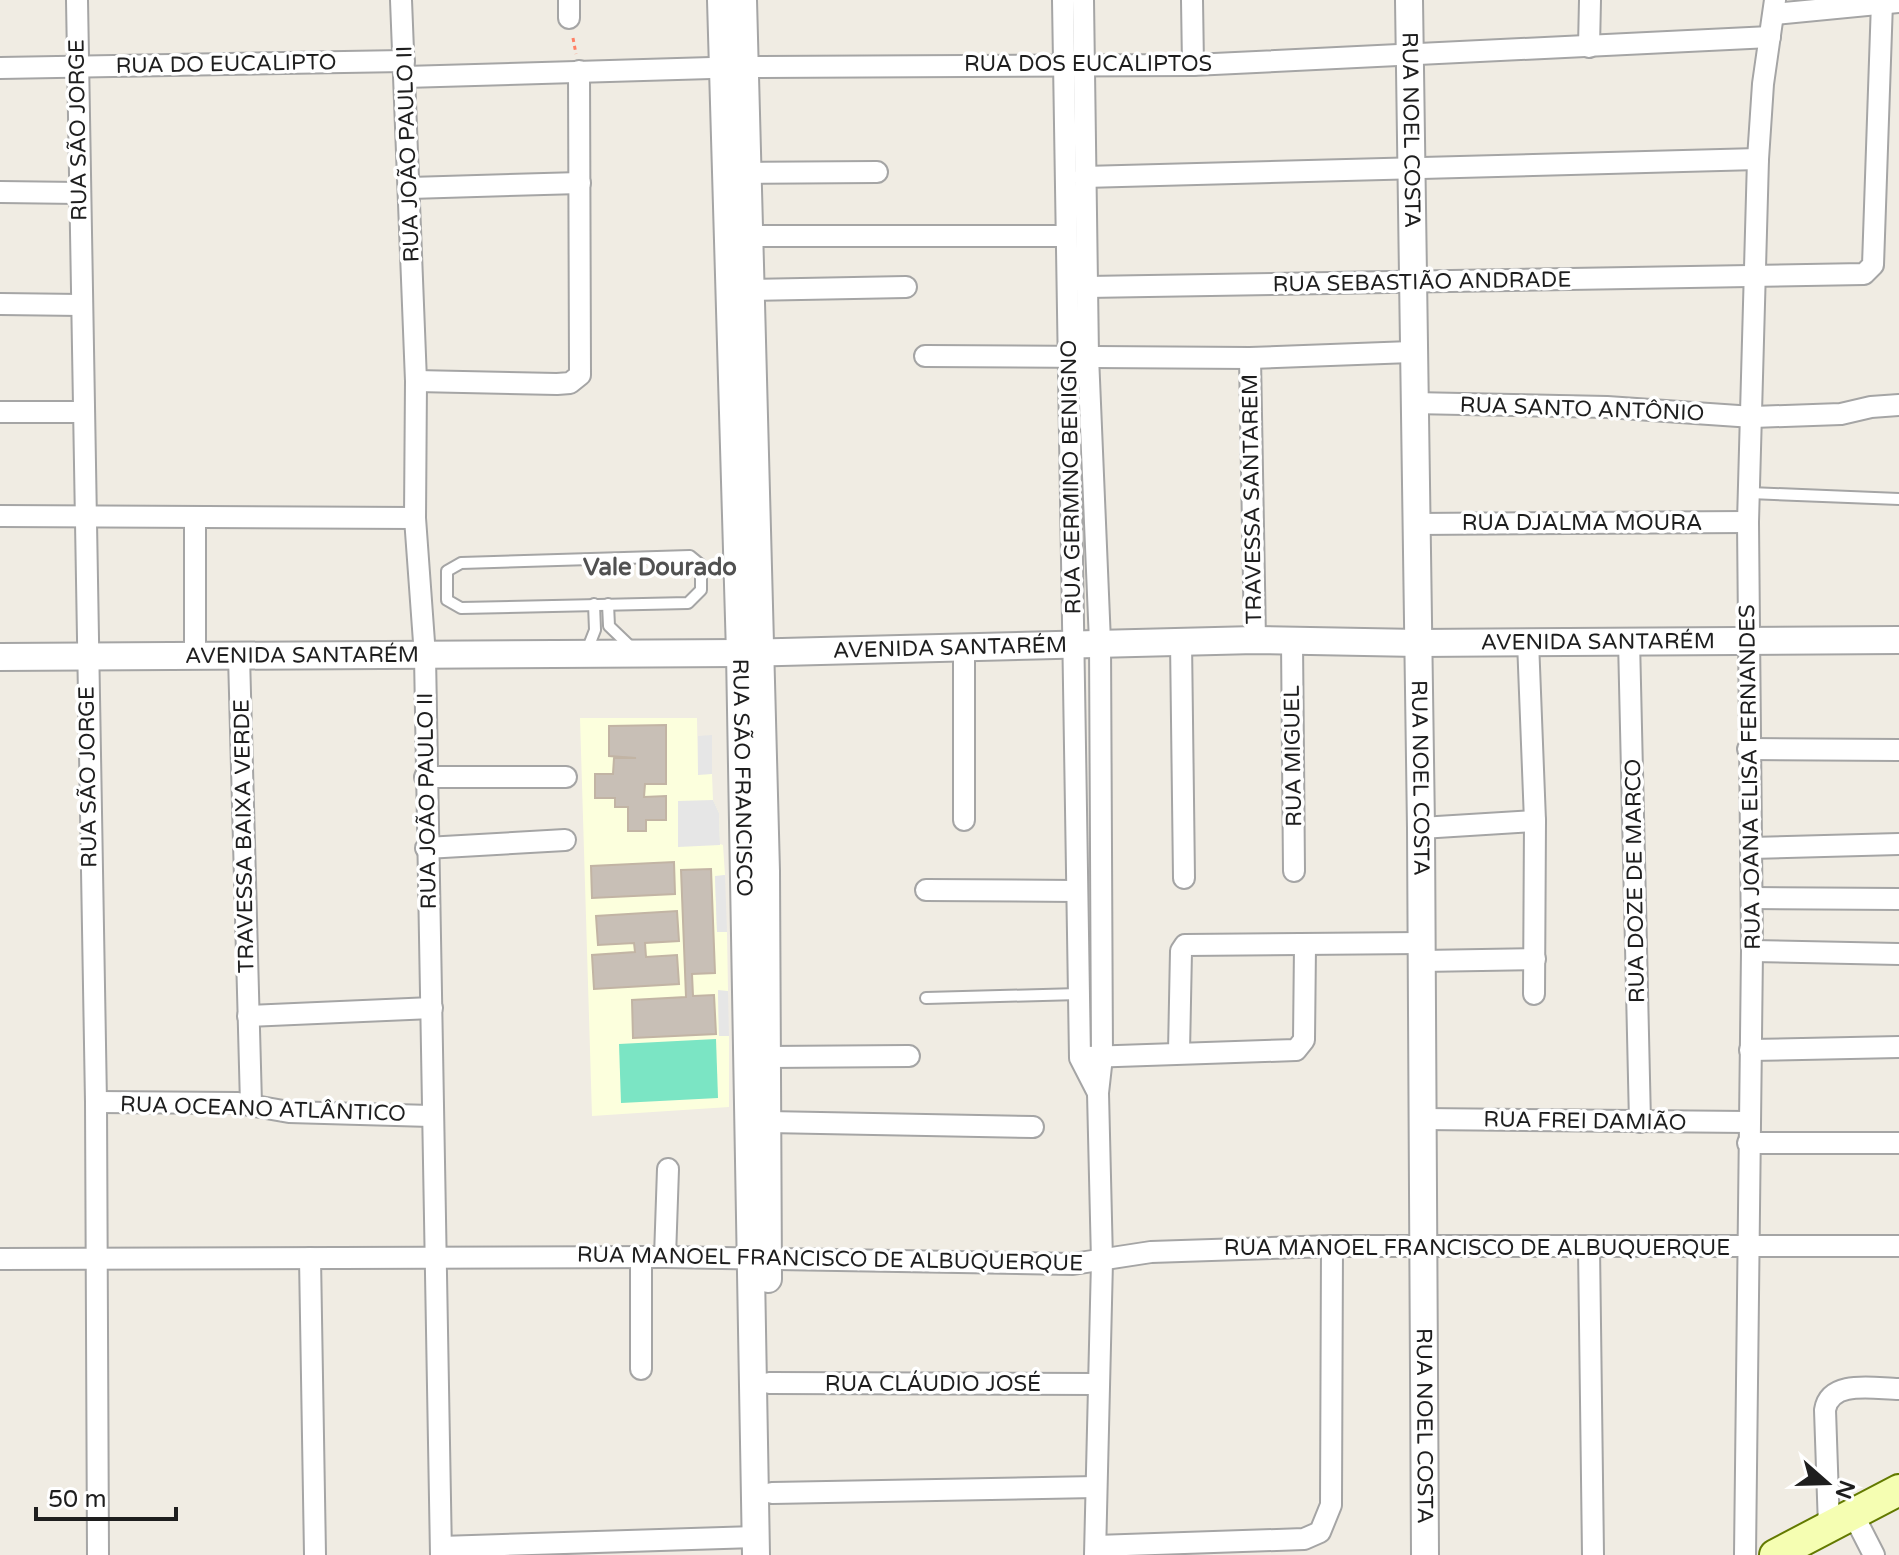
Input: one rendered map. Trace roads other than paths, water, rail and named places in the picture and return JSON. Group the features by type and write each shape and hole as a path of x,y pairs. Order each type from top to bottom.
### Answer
{"main road":[{"path":"1775,1555 1899,1490"}],"street":[{"name":"RUA SÃO JORGE","path":"77,0 96,1102 98,1555"},
{"name":"RUA JOÃO PAULO II","path":"401,0 416,381 415,518 425,656 426,848 432,1008 431,1116 441,1551"},
{"name":"RUA SÃO FRANCISCO","path":"721,0 734,68 745,173 749,290 750,653 762,1549"},
{"name":"RUA SÃO FRANCISCO","path":"743,0 734,68 750,653 768,1122 759,1259 769,1383 772,1493 762,1549"},
{"name":"RUA GERMINO BENIGNO","path":"1063,0 1073,63 1084,177 1087,287 1078,356"},
{"name":"RUA GERMINO BENIGNO","path":"1083,0 1073,63 1065,236 1078,356 1102,1057 1098,1093 1102,1261 1095,1550"},
{"path":"1192,0 1193,65"},
{"name":"RUA NOEL COSTA","path":"1409,0 1411,352 1421,828 1425,1555"},
{"path":"1589,47 1590,0"},
{"path":"1775,7 1891,2"},
{"name":"RUA SEBASTIÃO ANDRADE","path":"1087,287 1864,274 1873,265 1891,2"},
{"name":"RUA JOANA ELISA FERNANDES","path":"1745,1555 1752,951 1748,522 1758,159 1775,7"},
{"name":"RUA DOS EUCALIPTOS","path":"404,69 579,71 1073,63 1193,65 1770,37"},
{"name":"RUA DO EUCALIPTO","path":"0,68 404,69"},
{"path":"416,381 557,384 570,383 580,375 579,71"},
{"path":"1084,177 1758,159"},
{"path":"745,173 877,172"},
{"path":"410,188 580,183"},
{"path":"0,192 79,193"},
{"path":"747,236 1065,236"},
{"path":"749,290 906,287"},
{"path":"0,304 81,305"},
{"path":"925,356 1250,358 1411,352"},
{"name":"TRAVESSA SANTAREM","path":"1250,358 1255,640"},
{"name":"RUA SANTO ANTÔNIO","path":"1412,403 1607,407 1753,417 1841,414 1899,405"},
{"path":"0,412 82,412"},
{"path":"0,516 415,518"},
{"path":"195,517 195,654"},
{"name":"RUA DJALMA MOURA","path":"1416,524 1748,522"},
{"name":"AVENIDA SANTARÉM","path":"0,657 750,653 1255,640 1418,643 1899,640"},
{"name":"RUA DOZE DE MARCO","path":"1629,640 1640,1122"},
{"path":"1181,641 1184,878"},
{"name":"RUA MIGUEL","path":"1292,641 1294,871"},
{"path":"1528,641 1535,821 1534,994"},
{"name":"RUA GERMINO BENIGNO","path":"1088,643 1076,891 1080,1058 1098,1093"},
{"path":"964,647 964,820"},
{"name":"TRAVESSA BAIXA VERDE","path":"239,656 251,1104"},
{"path":"1748,749 1899,750"},
{"path":"425,777 566,777"},
{"path":"1421,828 1535,821"},
{"path":"426,848 565,840"},
{"path":"1751,848 1899,844"},
{"path":"926,890 1076,891"},
{"path":"1752,898 1899,899"},
{"path":"1179,1052 1183,946 1305,946 1535,959"},
{"path":"1080,1058 1179,1052 1286,1052 1300,1047 1304,1040 1305,946"},
{"path":"1752,951 1899,954"},
{"path":"248,1016 432,1008"},
{"path":"1750,1050 1899,1047"},
{"path":"767,1057 909,1056"},
{"name":"RUA OCEANO ATLÂNTICO","path":"96,1102 251,1104 289,1112 431,1116"},
{"name":"RUA FREI DAMIÃO","path":"1422,1119 1748,1122"},
{"path":"768,1122 1033,1127"},
{"path":"1748,1143 1899,1143"},
{"path":"665,1257 668,1169"},
{"path":"1095,1550 1304,1539 1320,1532 1331,1505 1332,1246"},
{"name":"RUA MANOEL FRANCISCO DE ALBUQUERQUE","path":"0,1259 665,1257 1073,1264 1151,1252 1332,1246 1899,1246"},
{"path":"1589,1247 1593,1555"},
{"path":"641,1257 641,1369"},
{"path":"310,1258 315,1555"},
{"name":"RUA CLÁUDIO JOSÉ","path":"769,1383 1098,1384"},
{"path":"1874,1555 1841,1520 1825,1410 1829,1397 1841,1389 1899,1389"},
{"path":"772,1493 1096,1487"},
{"path":"441,1551 762,1549"}],"lane":[{"path":"1750,493 1899,499"},
{"path":"690,556 701,565 701,590 697,598 688,603 594,604 461,608 447,600 447,571 461,563 690,556"},
{"path":"586,654 595,630 594,604"},
{"path":"608,604 609,626 639,654"},
{"path":"926,998 1079,994"}],"district":[{"name":"Vale Dourado","path":"660,567"}]}
